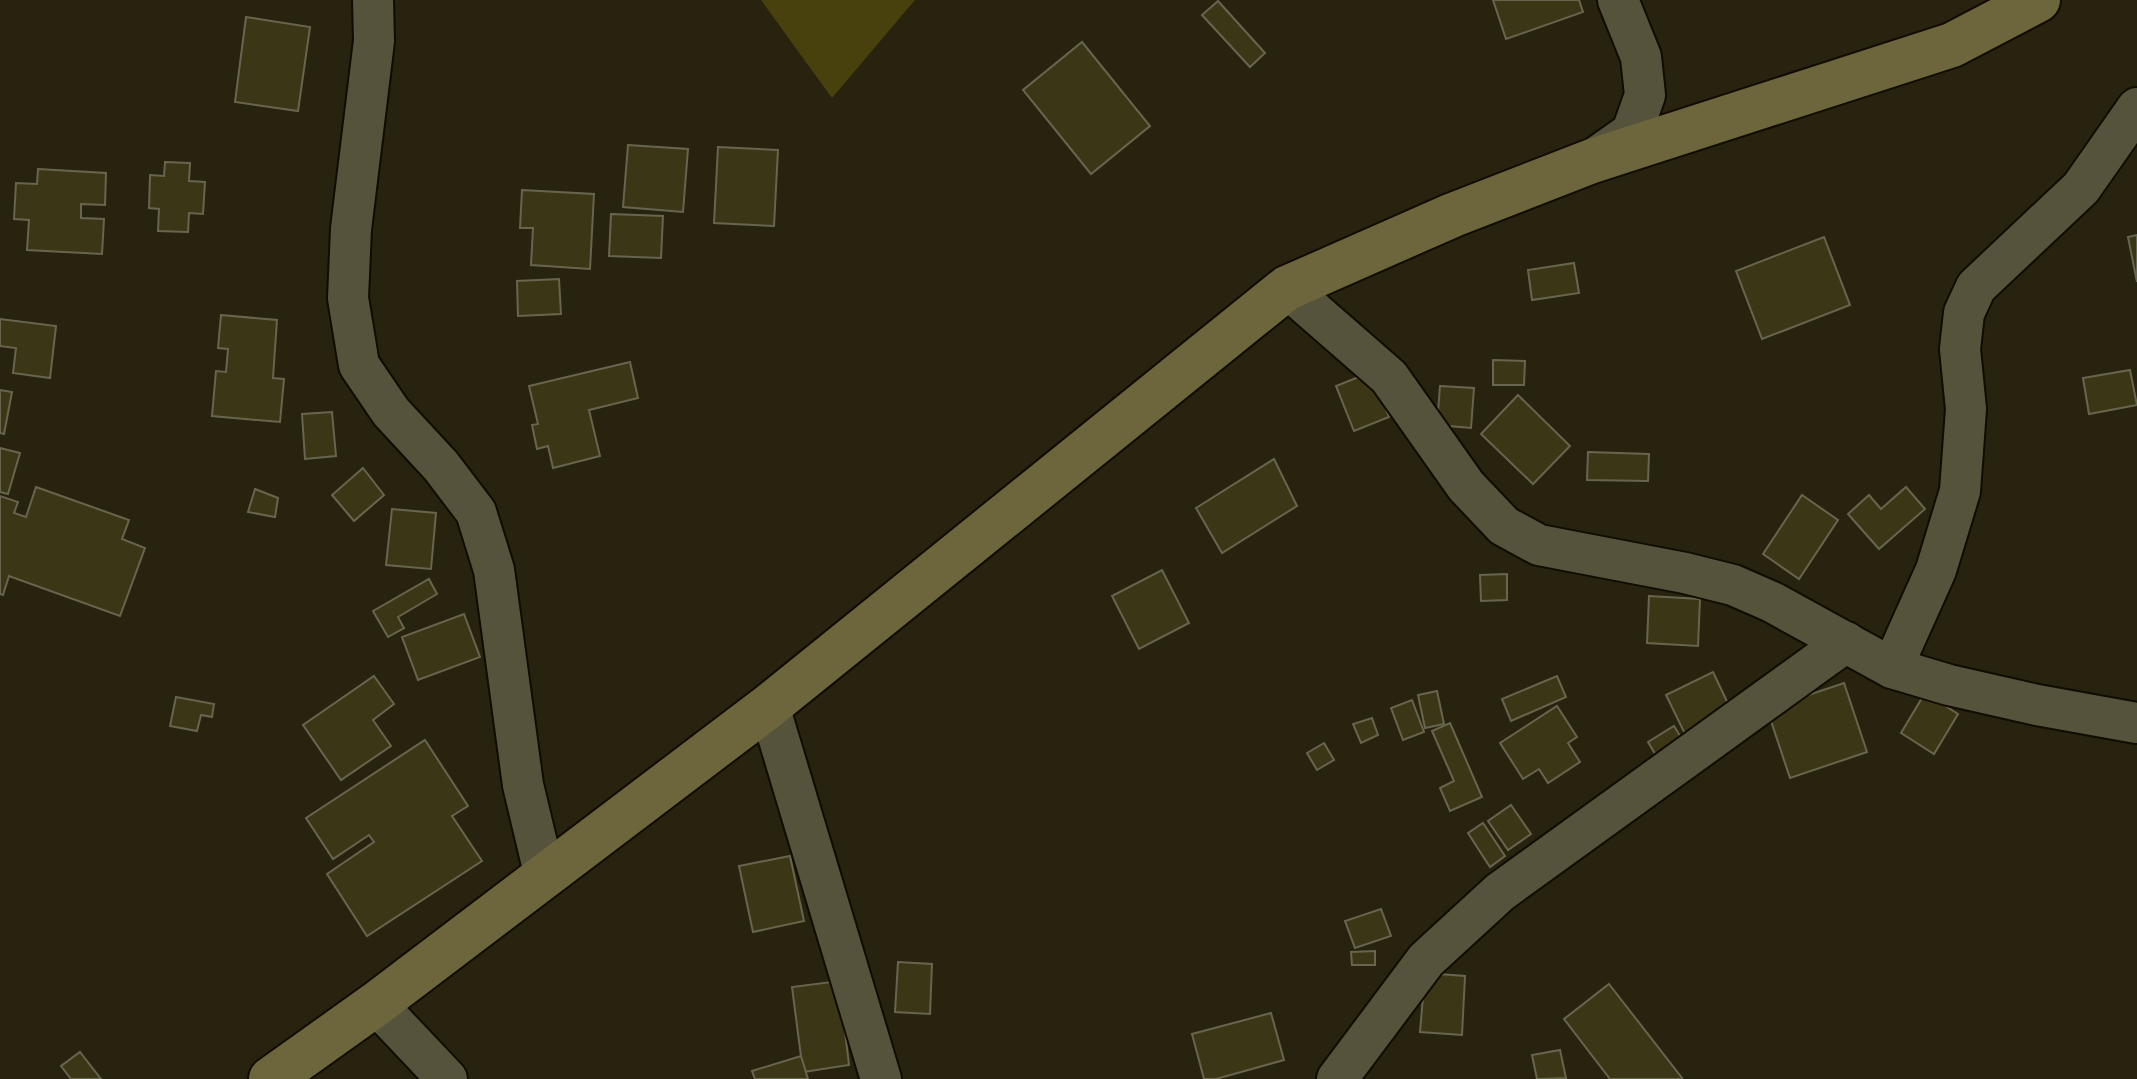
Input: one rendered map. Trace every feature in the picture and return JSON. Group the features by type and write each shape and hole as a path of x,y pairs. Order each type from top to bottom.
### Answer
{"street":[{"path":"373,0 374,41 351,229 348,298 359,365 391,412 441,466 476,512 494,570 523,785 545,877"},
{"path":"1592,161 1632,132 1645,95 1641,57 1618,0"},
{"path":"271,1079 376,1004 769,706 1287,288 1453,215 1592,161 1952,45 2038,0"},
{"path":"1892,668 1936,570 1960,491 1966,409 1960,349 1964,313 1976,287 2081,188 2137,108"},
{"path":"1287,288 1389,377 1466,486 1504,526 1539,545 1733,585 1772,602 1892,668 2008,698 2137,723"},
{"path":"1337,1079 1426,960 1500,892 1846,642"},
{"path":"769,706 881,1079"},
{"path":"376,1004 447,1079"}],"shaded area":[{"path":"761,0 915,0 832,98"}],"building":[{"path":"1493,0 1579,0 1583,12 1506,39"},
{"path":"1218,1 1265,53 1250,67 1202,15"},
{"path":"246,17 310,27 298,111 235,102"},
{"path":"1082,42 1150,126 1091,174 1023,90"},
{"path":"628,145 688,149 683,212 623,207"},
{"path":"718,147 778,150 774,226 714,223"},
{"path":"165,162 190,163 189,181 205,182 203,214 189,213 188,232 158,231 159,209 149,208 150,175 164,176"},
{"path":"38,169 106,173 105,205 81,204 81,218 104,219 102,254 27,250 29,220 14,219 16,183 37,184"},
{"path":"522,190 594,194 590,269 531,265 533,228 520,228"},
{"path":"611,214 663,216 661,258 609,256"},
{"path":"2137,235 2137,282 2128,237"},
{"path":"1824,237 1850,305 1762,339 1736,271"},
{"path":"1574,263 1579,293 1532,300 1528,270"},
{"path":"559,279 561,314 518,316 517,281"},
{"path":"221,315 277,320 273,378 284,379 280,422 212,416 216,371 226,372 228,349 218,348"},
{"path":"0,319 56,326 50,378 13,373 16,348 0,346"},
{"path":"1493,360 1525,361 1524,385 1493,385"},
{"path":"630,362 638,398 589,410 600,456 553,468 548,446 537,449 532,425 538,424 529,386"},
{"path":"2130,370 2137,405 2089,414 2083,378"},
{"path":"1371,372 1389,417 1354,431 1336,386"},
{"path":"1440,386 1474,388 1471,428 1437,425"},
{"path":"0,390 12,392 4,434 0,433"},
{"path":"1518,395 1570,446 1533,484 1481,434"},
{"path":"332,412 336,456 305,459 302,414"},
{"path":"0,448 20,453 8,494 0,492"},
{"path":"1588,452 1649,454 1648,481 1587,480"},
{"path":"1274,459 1297,506 1222,553 1196,508"},
{"path":"363,468 384,495 354,521 332,495"},
{"path":"36,487 129,520 122,539 145,548 120,616 9,576 3,595 0,594 0,496 18,502 14,513 26,517"},
{"path":"1906,487 1925,509 1879,549 1848,514 1869,495 1881,509"},
{"path":"255,489 278,498 275,517 248,512"},
{"path":"1802,495 1838,520 1799,579 1763,554"},
{"path":"392,509 436,513 431,569 386,565"},
{"path":"1162,570 1189,623 1139,649 1112,596"},
{"path":"1507,574 1507,600 1481,601 1480,575"},
{"path":"429,579 437,594 398,617 404,628 388,637 373,611"},
{"path":"1649,596 1700,599 1698,646 1647,643"},
{"path":"464,614 480,657 418,680 402,637"},
{"path":"1713,672 1733,714 1686,736 1666,695"},
{"path":"374,676 394,704 373,720 391,746 341,780 303,725"},
{"path":"1557,676 1566,697 1511,721 1502,699"},
{"path":"1844,683 1867,752 1790,778 1767,709"},
{"path":"1437,691 1444,724 1425,728 1418,695"},
{"path":"1925,693 1958,714 1934,754 1901,733"},
{"path":"176,697 214,704 212,717 201,715 197,731 170,726"},
{"path":"1412,700 1424,732 1403,740 1391,708"},
{"path":"1557,706 1577,737 1568,743 1580,762 1548,783 1539,769 1523,779 1500,743"},
{"path":"1372,718 1378,735 1361,743 1353,724"},
{"path":"1450,723 1482,797 1450,811 1440,788 1454,781 1432,731"},
{"path":"1674,726 1686,746 1660,762 1648,742"},
{"path":"425,740 468,806 452,816 482,861 367,936 327,874 374,842 369,835 333,859 306,818"},
{"path":"1324,743 1334,760 1317,770 1307,753"},
{"path":"1511,805 1531,834 1508,850 1488,821"},
{"path":"1483,823 1505,856 1490,867 1468,833"},
{"path":"790,856 804,921 753,932 739,866"},
{"path":"1381,909 1391,936 1355,948 1345,921"},
{"path":"1375,951 1375,965 1352,965 1351,952"},
{"path":"898,962 932,964 930,1014 895,1012"},
{"path":"1425,973 1465,976 1462,1035 1420,1032"},
{"path":"839,981 849,1065 803,1072 792,987"},
{"path":"1609,984 1681,1079 1610,1079 1564,1019"},
{"path":"1271,1013 1284,1060 1216,1079 1204,1079 1192,1034"},
{"path":"1560,1050 1566,1078 1537,1079 1532,1055"},
{"path":"80,1052 101,1079 71,1079 61,1066"},
{"path":"801,1056 808,1079 755,1079 752,1071"}]}
